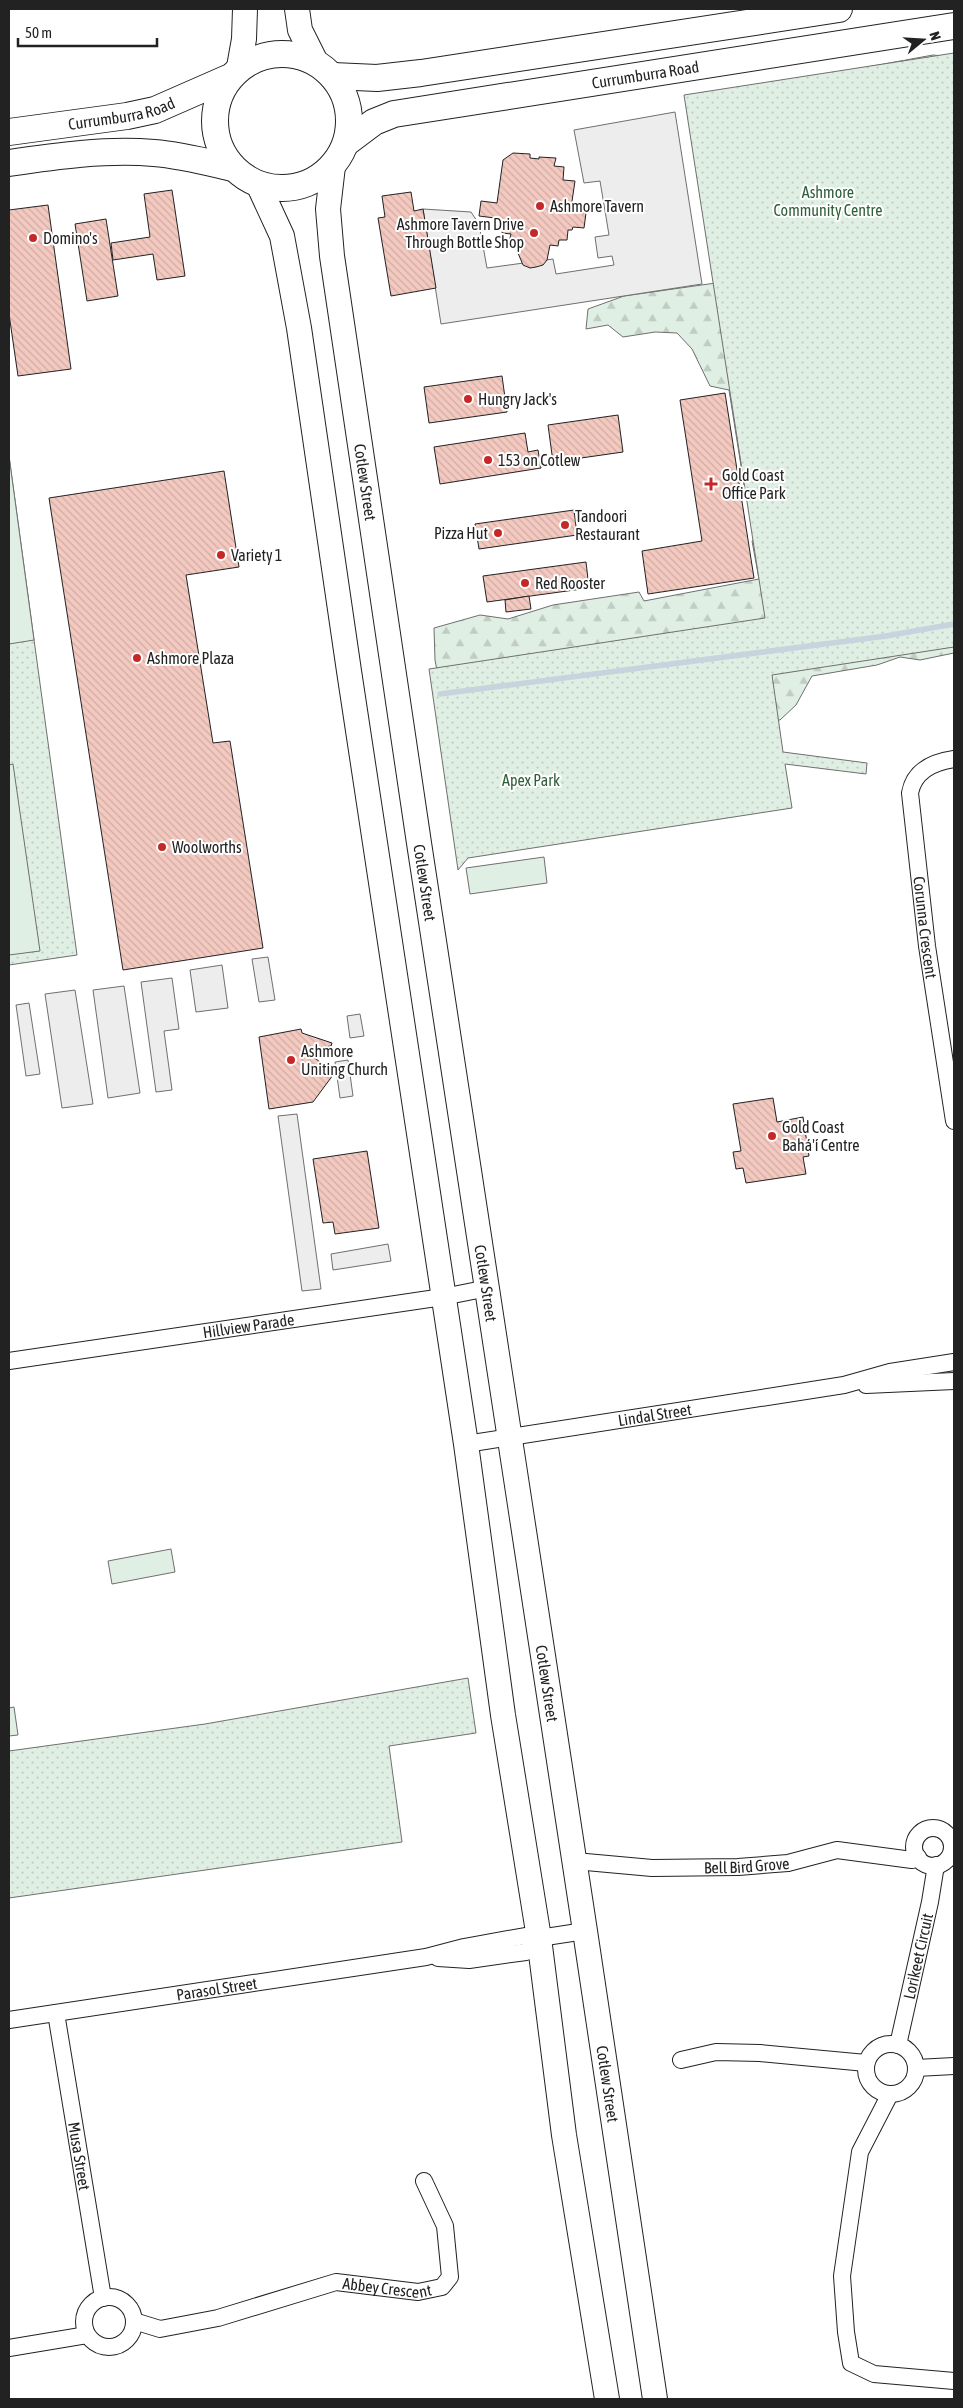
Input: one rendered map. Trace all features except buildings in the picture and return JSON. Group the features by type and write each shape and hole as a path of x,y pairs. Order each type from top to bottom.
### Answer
{"main road":[{"path":"245,9 244,39 234,73 217,100 214,124 220,147 233,168 258,184 278,188 298,187 317,179 333,166 346,143 350,126 343,90 324,69 300,30 297,9"},
{"name":"Currumburra Road","path":"324,69 377,78 421,73 839,9"},
{"name":"Currumburra Road","path":"346,143 374,122 394,114 954,26"},
{"path":"234,73 263,55 290,53 324,69"},
{"name":"Currumburra Road","path":"9,132 127,116 156,110 234,73"},
{"name":"Currumburra Road","path":"9,163 51,157 153,153 187,157 233,168"},
{"name":"Cotlew Street","path":"333,166 328,208 332,256 419,844 575,1861 655,2399"},
{"path":"258,184 282,236 297,319 466,1444 503,1715 539,1938 564,2135 607,2399"}],"street":[{"name":"Corunna Crescent","path":"954,759 943,761 920,772 915,777 910,793 927,946 954,1121"},
{"name":"Hillview Parade","path":"9,1361 443,1297 488,1288"},
{"name":"Lindal Street","path":"466,1444 844,1385 890,1372 954,1362"},
{"name":"Lindal Street","path":"844,1385 895,1385 954,1381"},
{"path":"927,1829 939,1829 950,1837 953,1842 950,1856 943,1862 936,1865 926,1864 918,1857 915,1844 916,1838 927,1829"},
{"name":"Bell Bird Grove","path":"575,1861 652,1868 728,1867 788,1862 837,1850 912,1860 918,1857"},
{"name":"Lorikeet Circuit","path":"898,2045 930,1902 936,1865"},
{"name":"Parasol Street","path":"9,2020 426,1957 469,1960 526,1952 539,1938 585,1931"},
{"name":"Musa Street","path":"56,2013 103,2298"},
{"path":"885,2045 898,2045 912,2055 916,2068 914,2078 910,2086 903,2091 890,2094 881,2092 869,2081 866,2063 877,2048 885,2045"},
{"path":"681,2060 724,2052 760,2053 866,2063"},
{"path":"916,2068 954,2066"},
{"path":"890,2094 860,2152 842,2276 846,2332 851,2363 874,2374 954,2382"},
{"name":"Abbey Crescent","path":"134,2321 160,2329 218,2318 336,2282 418,2292 442,2287 450,2277 445,2226 424,2181"},
{"path":"103,2298 124,2302 132,2313 134,2321 132,2332 128,2339 121,2344 108,2348 100,2346 87,2335 85,2317 95,2302 103,2298"},
{"path":"9,2348 87,2335"}],"green space":[{"name":"Ashmore Community Centre","path":"954,53 954,647 772,675 783,752 867,763 866,774 785,764 792,808 468,858 458,870 429,669 765,618 684,95"},
{"name":"Ashmore Community Centre","path":"933,55 954,57 954,653 920,660 900,657 877,665 812,676 796,705 780,720 444,707 435,660 434,628 480,615 508,619 553,605 639,592 644,601 759,579 752,541 779,524 774,481 744,485 729,390 710,386 692,349 677,333 655,332 623,337 608,325 586,329 588,309 624,296 758,277 813,77"},
{"path":"9,456 77,955 9,965"},
{"path":"9,456 34,640 9,644"},
{"path":"13,764 40,951 9,955 9,765"},
{"path":"544,857 547,883 470,894 466,868"},
{"path":"171,1549 175,1572 112,1584 108,1561"},
{"path":"468,1678 476,1733 389,1746 402,1842 9,1898 9,1751 205,1724"},
{"path":"14,1707 18,1735 9,1736 9,1708"}],"shaded area":[{"path":"675,112 702,284 441,324 423,209 471,212 479,224 487,268 553,259 556,274 614,265 612,256 598,258 595,237 609,235 600,181 584,183 574,130"},
{"path":"268,957 275,1000 259,1002 252,959"},
{"path":"222,965 228,1008 196,1012 190,970"},
{"path":"172,978 179,1029 164,1031 172,1090 156,1092 141,982"},
{"path":"124,986 140,1093 108,1098 93,990"},
{"path":"75,990 93,1104 62,1108 45,994"},
{"path":"29,1003 40,1074 26,1076 16,1005"},
{"path":"360,1014 364,1036 350,1038 347,1016"},
{"path":"348,1060 353,1096 340,1098 335,1062"},
{"path":"297,1114 321,1289 302,1291 278,1116"},
{"path":"388,1244 391,1261 333,1270 331,1254"}],"waterway":[{"path":"440,694 886,636 954,624"}],"place":[{"name":"Ashmore Tavern","path":"540,206"},
{"name":"Ashmore Tavern Drive Through Bottle Shop","path":"534,233"},
{"name":"Domino's","path":"33,238"},
{"name":"Hungry Jack's","path":"468,399"},
{"name":"153 on Cotlew","path":"488,460"},
{"name":"Gold Coast Office Park","path":"711,484"},
{"name":"Tandoori Restaurant","path":"565,525"},
{"name":"Pizza Hut","path":"498,533"},
{"name":"Variety 1","path":"221,555"},
{"name":"Red Rooster","path":"525,583"},
{"name":"Ashmore Plaza","path":"137,658"},
{"name":"Woolworths","path":"162,847"},
{"name":"Ashmore Uniting Church","path":"291,1060"},
{"name":"Gold Coast Bahá'í Centre","path":"772,1136"}],"park label":[{"name":"Apex Park","path":"531,780"}]}
